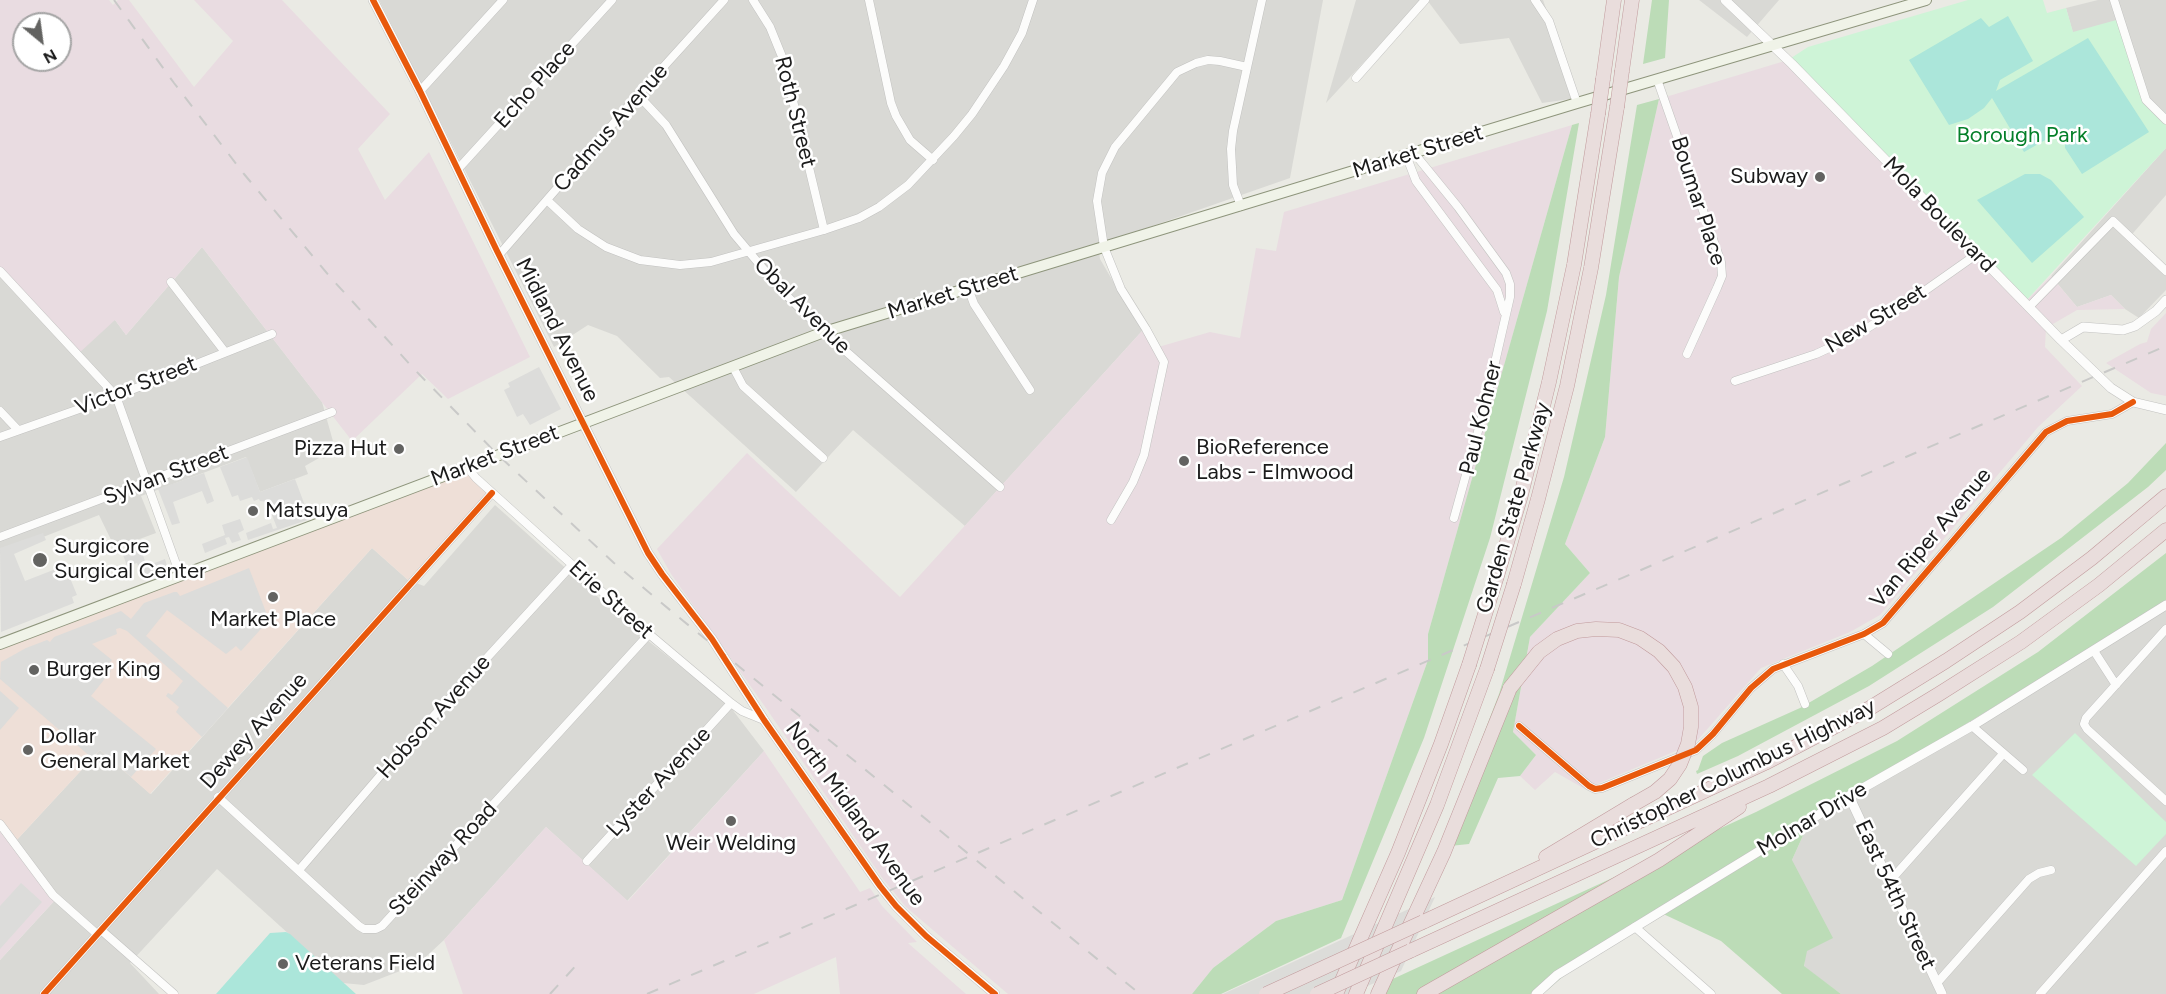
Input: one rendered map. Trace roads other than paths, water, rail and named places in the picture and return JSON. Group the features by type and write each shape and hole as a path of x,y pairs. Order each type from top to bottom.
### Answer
{"highway":[{"name":"Garden State Parkway","path":"1336,994 1395,860 1441,744 1469,666 1524,484 1554,358 1583,213 1614,0"},
{"name":"Garden State Parkway","path":"1356,994 1437,805 1487,669 1514,584 1550,454 1573,356 1602,209 1632,0"},
{"name":"Christopher Columbus Highway","path":"1266,994 1765,763 1870,708 1955,656 2028,606 2092,558 2166,496"},
{"name":"Christopher Columbus Highway","path":"1317,994 1769,786 1883,728 1985,666 2074,604 2166,530"},
{"path":"1377,994 1444,852 1510,688 1539,652 1557,639 1577,631 1596,628 1619,630 1640,638 1659,651 1674,668 1691,707 1688,744 1680,764 1670,779 1655,792 1494,889"},
{"path":"1437,994 1690,841 1769,786"},
{"path":"1424,994 1592,899"}],"main road":[{"name":"Market Street","path":"0,644 824,332 1577,103 1926,0"}],"street":[{"path":"420,91 503,0"},
{"name":"Echo Place","path":"458,169 612,0"},
{"name":"Cadmus Avenue","path":"499,255 724,0"},
{"name":"Roth Street","path":"753,0 770,27 783,59 824,230"},
{"path":"869,0 891,103 896,116 910,140 933,160"},
{"path":"548,201 591,238 622,254 660,264 696,264 852,221 879,207 908,185 933,160 972,114 1004,66 1022,33 1033,0"},
{"path":"1241,206 1233,185 1231,149 1233,130 1262,0"},
{"path":"1356,78 1425,0"},
{"path":"1535,0 1549,21 1577,103"},
{"name":"Mola Boulevard","path":"1725,0 1773,45 2061,340 2111,388 2133,402 2166,410"},
{"path":"2114,0 2146,100 2166,120"},
{"name":"Midland Avenue","path":"377,2 499,255 648,553 712,639 729,666"},
{"path":"1111,519 1133,482 1144,455 1164,362 1121,289 1104,247 1098,216 1098,187 1114,147 1169,79 1185,67 1208,60 1247,67"},
{"name":"Boumar Place","path":"1657,79 1721,262 1722,276 1687,354"},
{"name":"Obal Avenue","path":"638,95 666,125 734,234 782,291 824,332 1000,488"},
{"path":"1410,154 1416,181 1497,290 1503,303 1505,317"},
{"name":"Paul Kohner","path":"1410,154 1458,207 1506,273 1510,284 1510,297 1474,452 1454,518"},
{"path":"2029,307 2113,221 2166,271"},
{"name":"New Street","path":"1735,381 1816,354 1853,337 1906,304 1977,254"},
{"path":"0,271 116,396 180,575"},
{"path":"171,282 225,352"},
{"path":"968,288 974,304 1030,390"},
{"path":"2061,340 2083,327 2123,330 2135,326 2151,315 2166,300"},
{"name":"Victor Street","path":"0,437 116,396 272,334"},
{"path":"733,367 743,386 823,458"},
{"name":"Van Riper Avenue","path":"1519,726 1589,786 1602,788 1696,750 1713,734 1762,676 1783,664 1864,634 1883,623 1900,606 2046,432 2067,421 2112,414 2133,402"},
{"path":"0,411 18,430"},
{"name":"Sylvan Street","path":"0,537 332,412"},
{"name":"Erie Street","path":"467,467 492,493 649,634 731,703 742,711 764,720"},
{"name":"Dewey Avenue","path":"44,994 492,493"},
{"name":"Hobson Avenue","path":"299,870 397,756 572,565"},
{"name":"Molnar Drive","path":"1536,994 1557,975 1849,796 1972,726 2166,605"},
{"path":"2166,629 2086,718 2085,724 2087,729 2166,801"},
{"name":"Steinway Road","path":"218,797 359,926 370,930 382,926 649,634"},
{"path":"1864,634 1888,654"},
{"path":"2094,651 2116,685"},
{"path":"1783,664 1798,686 1805,704"},
{"name":"North Midland Avenue","path":"729,666 764,720 896,906 926,936 995,994"},
{"name":"Lyster Avenue","path":"586,861 731,703"},
{"path":"1972,726 2023,770"},
{"path":"1889,882 2003,754"},
{"name":"East 54th Street","path":"1849,796 1942,994"},
{"path":"0,824 53,895 174,994"},
{"path":"2040,994 2166,851"},
{"path":"1937,983 2030,879 2050,870"},
{"path":"1635,927 1710,994"}],"railway":[{"path":"114,0 244,174 331,278 415,370 498,455 614,563 1140,994"},
{"path":"647,994 2166,346"},
{"path":"550,994 581,960"}],"place":[{"name":"Subway","path":"1820,177"},
{"name":"Pizza Hut","path":"399,449"},
{"name":"BioReference Labs - Elmwood","path":"1184,461"},
{"name":"Matsuya","path":"253,511"},
{"name":"Surgicore Surgical Center","path":"40,560"},
{"name":"Market Place","path":"273,597"},
{"name":"Burger King","path":"34,670"},
{"name":"Dollar General Market","path":"28,750"},
{"name":"Weir Welding","path":"731,821"},
{"name":"Veterans Field","path":"283,964"}],"park label":[{"name":"Borough Park","path":"2022,136"}]}
